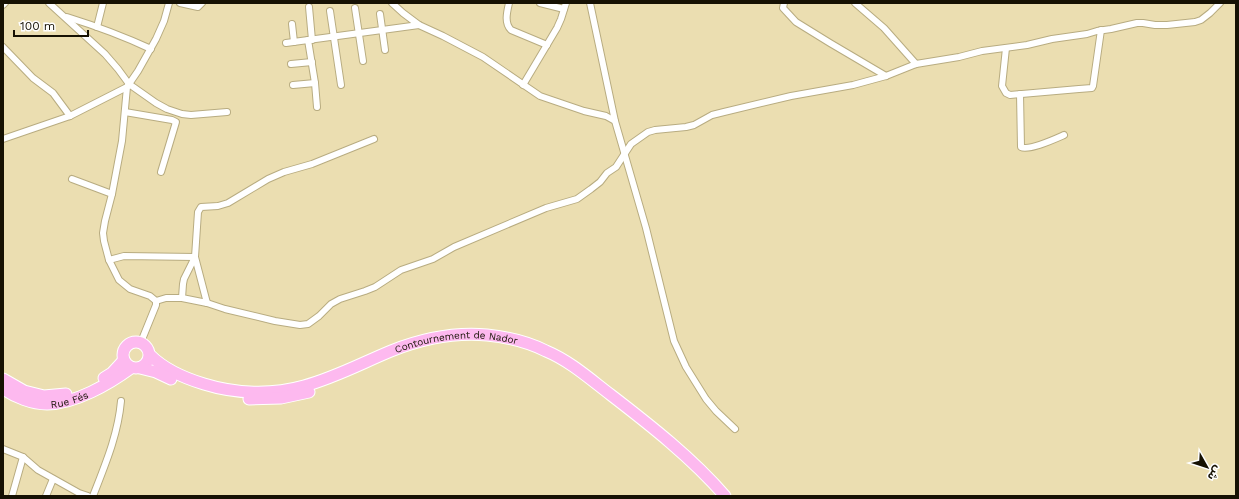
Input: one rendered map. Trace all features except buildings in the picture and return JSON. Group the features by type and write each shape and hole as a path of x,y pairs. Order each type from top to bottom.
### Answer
{"highway":[{"name":"Contournement de Nador","path":"150,355 162,366 190,379 219,388 257,392 303,386 325,379 393,350 426,340 456,335 487,335 517,340 546,350 573,365 647,422 685,456 725,496"},
{"path":"141,342 146,345 150,355 149,361 145,365 132,365 123,354 125,348 129,344 141,342"},
{"name":"Contournement de Nador","path":"132,365 156,372 187,386 210,393 233,398 257,400 293,396 327,386 395,357 430,346 458,342 481,342 516,347 545,358 568,371 643,428 680,461 715,496"},
{"name":"Rue Fés","path":"3,379 24,391 44,396 73,393 97,383 112,373 132,365"},
{"name":"Rue Fés","path":"3,389 33,402 47,404 61,402 99,389 132,365"}],"street":[{"path":"49,3 114,63 128,86 156,103 182,114 197,115 227,112"},
{"path":"97,27 103,3"},
{"path":"156,303 150,296 126,286 117,277 109,260 104,241 104,234 105,221 112,194 122,141 128,86 151,49 164,21 169,3"},
{"path":"180,3 198,7 202,3"},
{"path":"392,3 419,25 484,57 540,96 584,111 606,116 615,122"},
{"path":"508,3 506,20 508,28 547,45"},
{"path":"523,85 561,19 565,6 540,3"},
{"path":"590,3 615,122 652,248 674,341 694,380 706,399 735,429"},
{"path":"784,3 783,8 796,22 886,76"},
{"path":"855,3 884,28 916,64"},
{"path":"141,342 156,303 166,298 182,298 207,303 274,321 300,325 308,324 340,299 375,287 402,270 433,259 454,247 546,208 577,200 616,167 627,148 648,132 686,127 694,125 712,115 743,107 791,96 853,85 886,76 916,64 959,57 982,51 1028,45 1137,23 1167,25 1195,22 1201,20 1220,3"},
{"path":"309,7 310,40 317,107"},
{"path":"355,8 362,61"},
{"path":"330,11 341,85"},
{"path":"380,14 385,50"},
{"path":"63,16 127,38 151,49"},
{"path":"292,24 294,42"},
{"path":"286,43 419,25"},
{"path":"1006,48 1002,86 1010,95 1092,88 1101,30"},
{"path":"3,47 33,78 53,93 70,116"},
{"path":"291,64 312,62"},
{"path":"293,85 315,83"},
{"path":"3,139 70,116 128,86"},
{"path":"1020,94 1021,147 1024,148 1033,146 1064,135"},
{"path":"125,112 176,122 161,172"},
{"path":"207,303 195,257 198,212 201,207 218,206 228,203 268,179 284,172 312,164 374,139"},
{"path":"72,179 112,194"},
{"path":"109,260 124,256 195,257"},
{"path":"182,298 184,279 195,257"},
{"path":"93,496 114,442 120,417 121,401"},
{"path":"3,448 23,458 38,470 79,494 88,496"},
{"path":"12,496 23,458"},
{"path":"46,496 53,479"}]}
